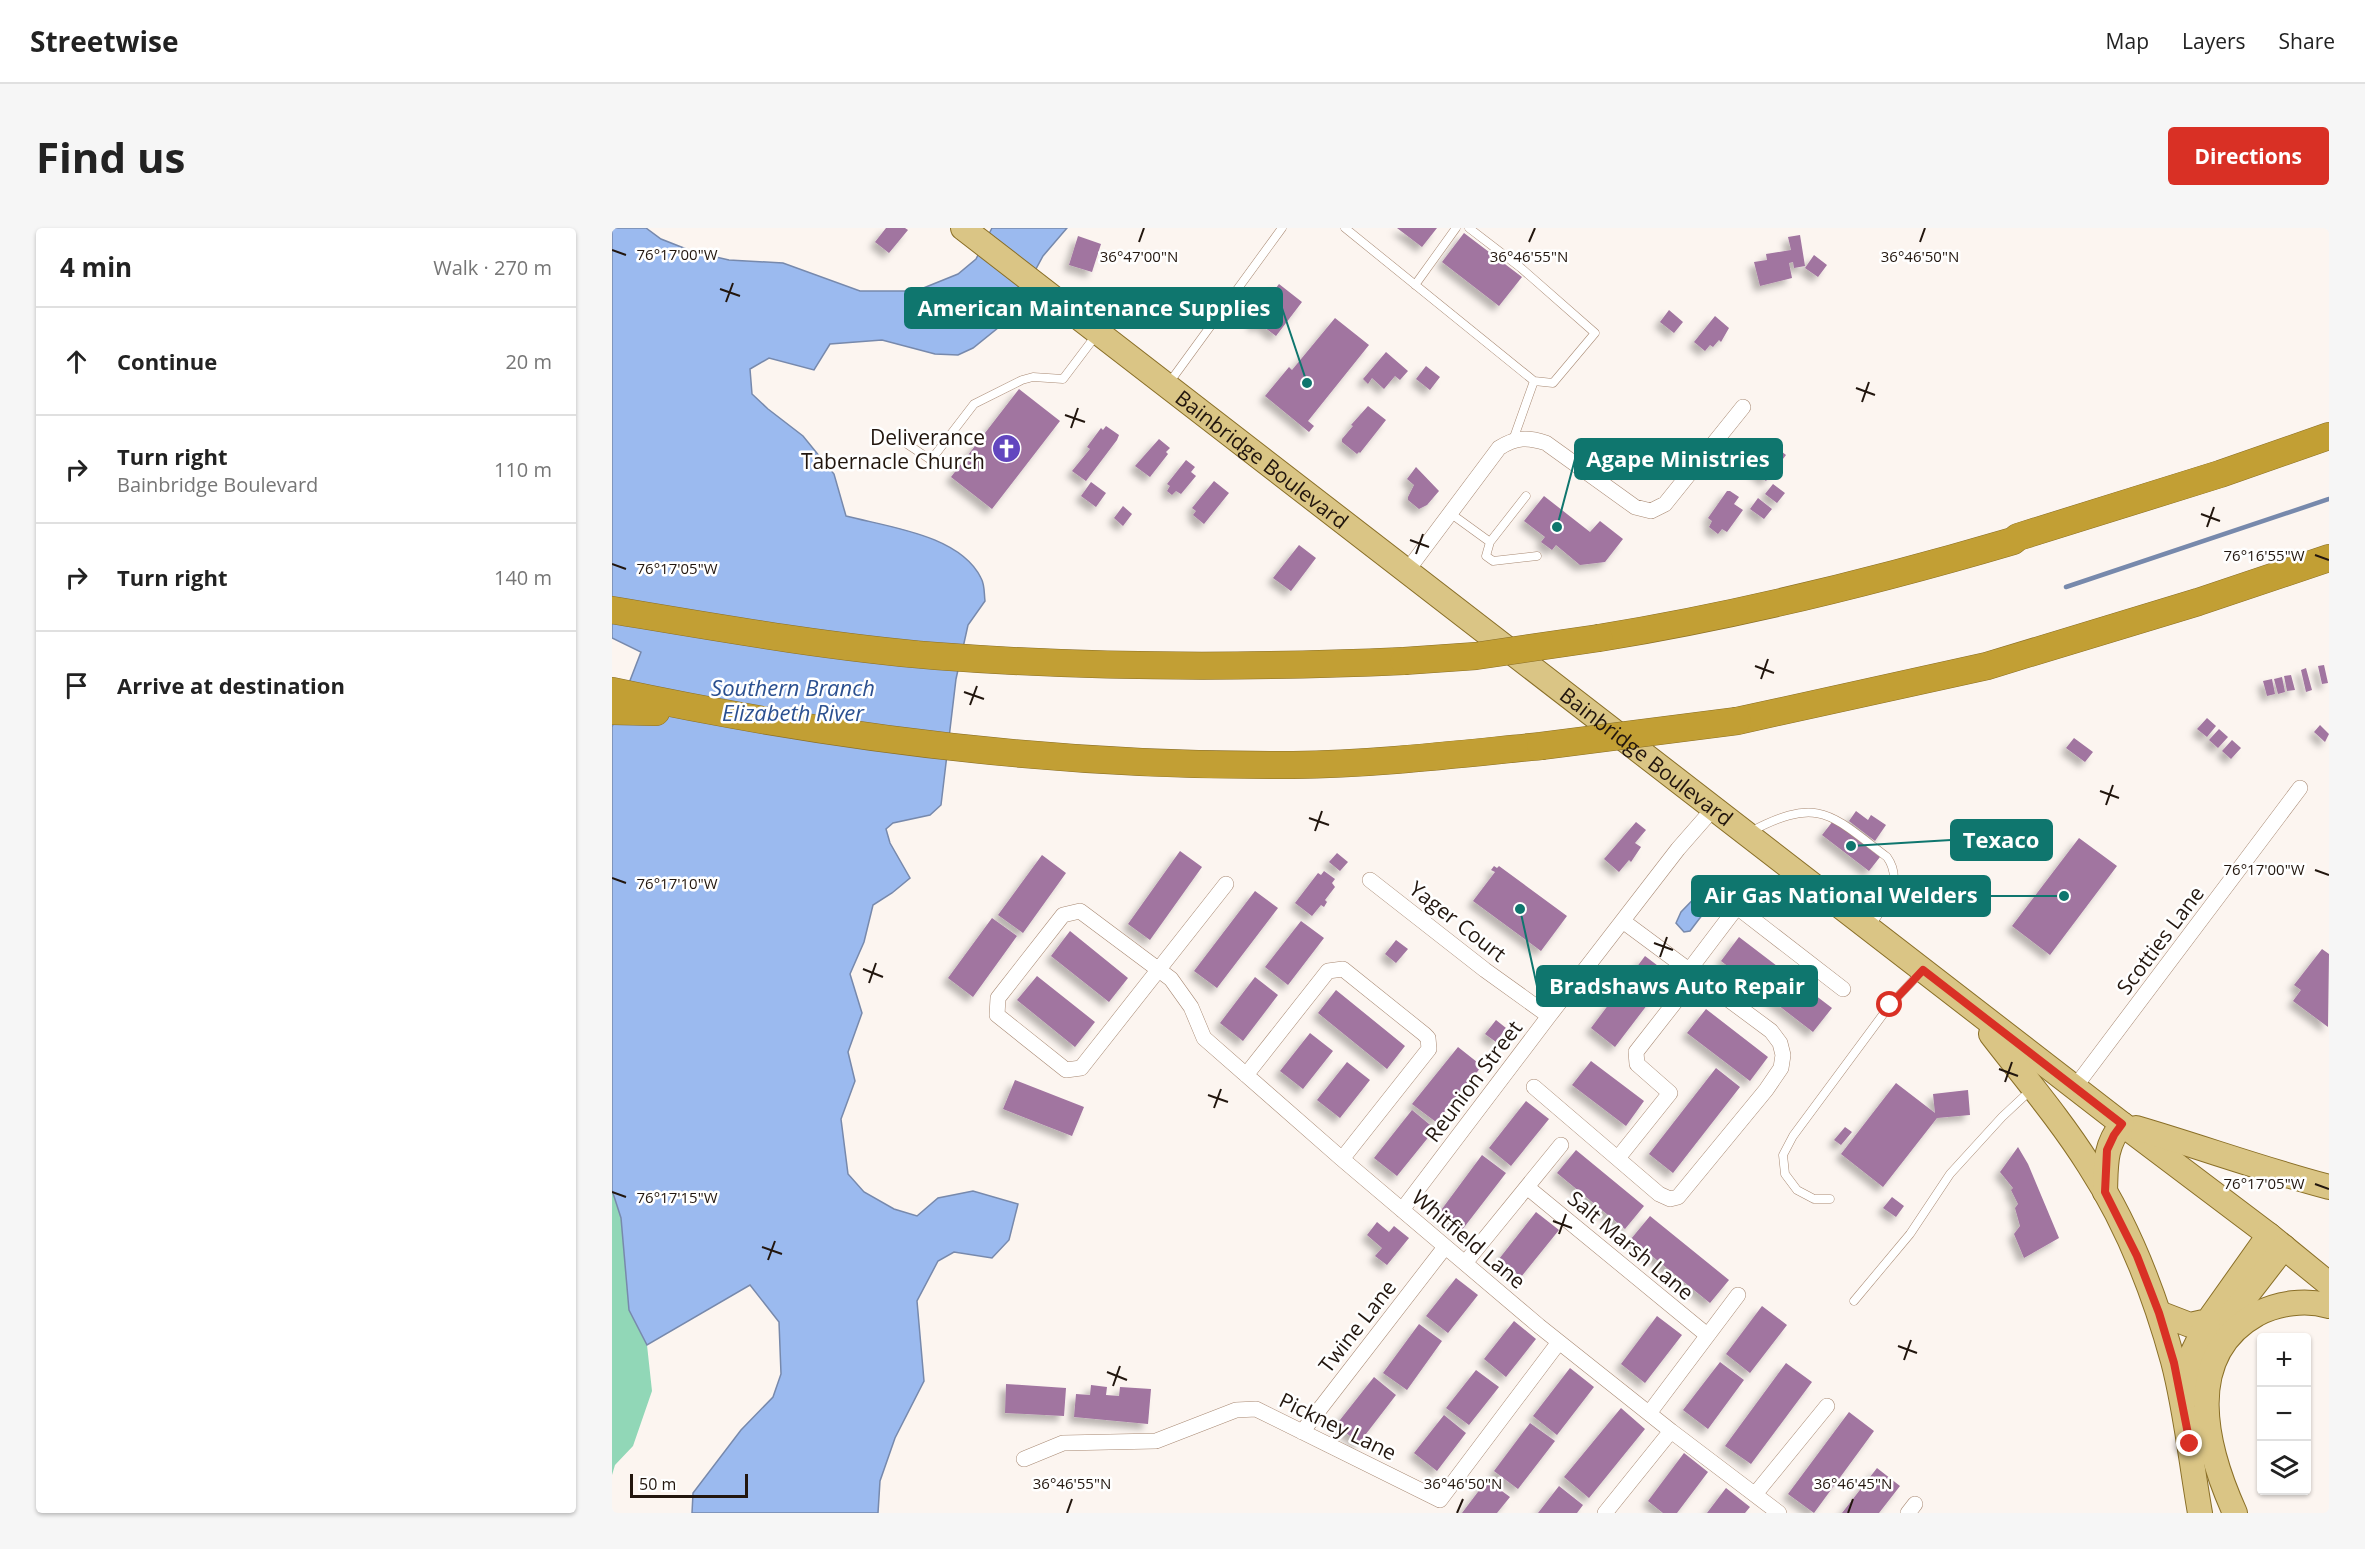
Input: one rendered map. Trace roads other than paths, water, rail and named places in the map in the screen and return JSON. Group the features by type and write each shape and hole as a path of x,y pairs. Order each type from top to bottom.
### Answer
{"highway":[{"path":"612,610 699,626 805,641 934,656 1000,660 1186,667 1280,667 1476,656 1599,638 1732,614 1916,570 2220,474 2329,436"},
{"path":"612,691 714,713 823,731 990,751 1133,762 1295,765 1375,760 1541,746 1737,721 1987,666 2198,602 2329,558"},
{"path":"612,596 657,617"},
{"path":"612,711 714,713"}],"main road":[{"name":"Bainbridge Boulevard","path":"963,228 1713,809 2277,1241 2329,1284"},
{"path":"1967,1004 2072,1139 2105,1192 2137,1256 2159,1313 2174,1363 2190,1444 2198,1510"},
{"path":"2105,1192 2107,1150 2122,1124 2206,1148 2292,1178 2329,1187"},
{"path":"2190,1444 2188,1395 2192,1354 2208,1322 2277,1241"},
{"path":"2235,1513 2224,1489 2215,1459 2202,1377 2204,1362 2212,1341 2277,1241"},
{"path":"2206,1401 2214,1361 2226,1339 2234,1331 2263,1311 2281,1305 2308,1302 2329,1306"},
{"path":"2159,1313 2190,1326 2208,1322"}],"street":[{"path":"1407,571 1499,448 1513,440 1531,438 1546,443 1635,507 1651,510 1665,504 1743,407"},
{"name":"Scotties Lane","path":"2075,1087 2300,788"},
{"name":"Reunion Street","path":"1402,1210 1678,849 1713,809"},
{"name":"Yager Court","path":"1370,880 1485,970 1549,1016"},
{"path":"1159,970 1226,884"},
{"path":"1618,1158 1670,1093 1637,1064 1636,1052 1737,907 1843,989"},
{"name":"Whitfield Lane","path":"1159,970 1081,1068 1066,1070 997,1015 998,999 1063,915 1080,910 1171,979 1191,1007 1204,1038 1402,1210 1559,1342 1650,1412 1671,1431 1756,1493 1778,1513"},
{"path":"1534,1087 1659,1194 1670,1199 1678,1197 1766,1090 1781,1068 1783,1054 1780,1043 1772,1031 1624,922"},
{"path":"1246,1075 1328,971 1344,969 1424,1034 1428,1038 1429,1049 1342,1158"},
{"path":"1465,1263 1561,1146"},
{"name":"Salt Marsh Lane","path":"1527,1187 1707,1335"},
{"name":"Twine Lane","path":"1302,1432 1445,1246"},
{"path":"1650,1412 1738,1295"},
{"name":"Pickney Lane","path":"1023,1459 1063,1443 1156,1441 1245,1408 1256,1409 1440,1500 1559,1342"},
{"path":"1756,1493 1827,1406"},
{"path":"1605,1513 1671,1431"}],"lane":[{"path":"1167,387 1282,228"},
{"path":"1345,228 1534,381 1553,383 1594,333 1521,268 1469,228"},
{"path":"1415,285 1456,228"},
{"path":"907,444 931,460 974,404 1022,380 1033,377 1063,379 1098,333"},
{"path":"1513,440 1534,381"},
{"path":"1526,496 1490,542 1486,556 1493,561 1537,556"},
{"path":"1450,513 1490,542"},
{"path":"1746,834 1785,816 1819,812 1837,820 1887,857 1893,866 1895,880 1880,912 1868,928"},
{"path":"1830,1199 1814,1199 1797,1190 1785,1174 1783,1155 1792,1136 1890,1005 1923,970"},
{"path":"1854,1301 1910,1234 1950,1174 2033,1088"}],"water":[{"name":"Southern Branch Elizabeth River","path":"612,228 646,228 661,239 694,252 729,260 783,263 860,291 916,291 958,274 976,259 992,228 1067,228 1043,256 1009,319 973,348 958,355 935,354 882,340 830,344 814,370 769,358 750,369 752,394 803,436 834,474 846,516 902,529 940,542 971,563 981,578 984,590 985,601 968,625 956,679 941,805 930,815 893,823 886,829 890,843 910,878 873,905 864,942 850,974 862,1013 848,1052 855,1081 841,1119 848,1174 864,1192 894,1209 917,1216 938,1198 973,1191 1018,1204 1009,1240 992,1258 954,1252 938,1261 917,1301 924,1381 895,1438 880,1481 878,1513 692,1513 693,1493 741,1430 773,1397 781,1374 779,1322 750,1285 647,1345 629,1310 621,1218 612,1190 612,727 641,652 612,638"},
{"path":"1715,877 1724,881 1725,885 1690,931 1684,932 1676,923 1681,912"}],"waterway":[{"path":"2066,587 2329,499"}],"place":[{"name":"American Maintenance Supplies","path":"1307,383"},
{"name":"Deliverance Tabernacle Church","path":"1006,449"},
{"name":"Agape Ministries","path":"1557,527"},
{"name":"Texaco","path":"1851,846"},
{"name":"Air Gas National Welders","path":"2064,896"},
{"name":"Bradshaws Auto Repair","path":"1520,909"}]}
